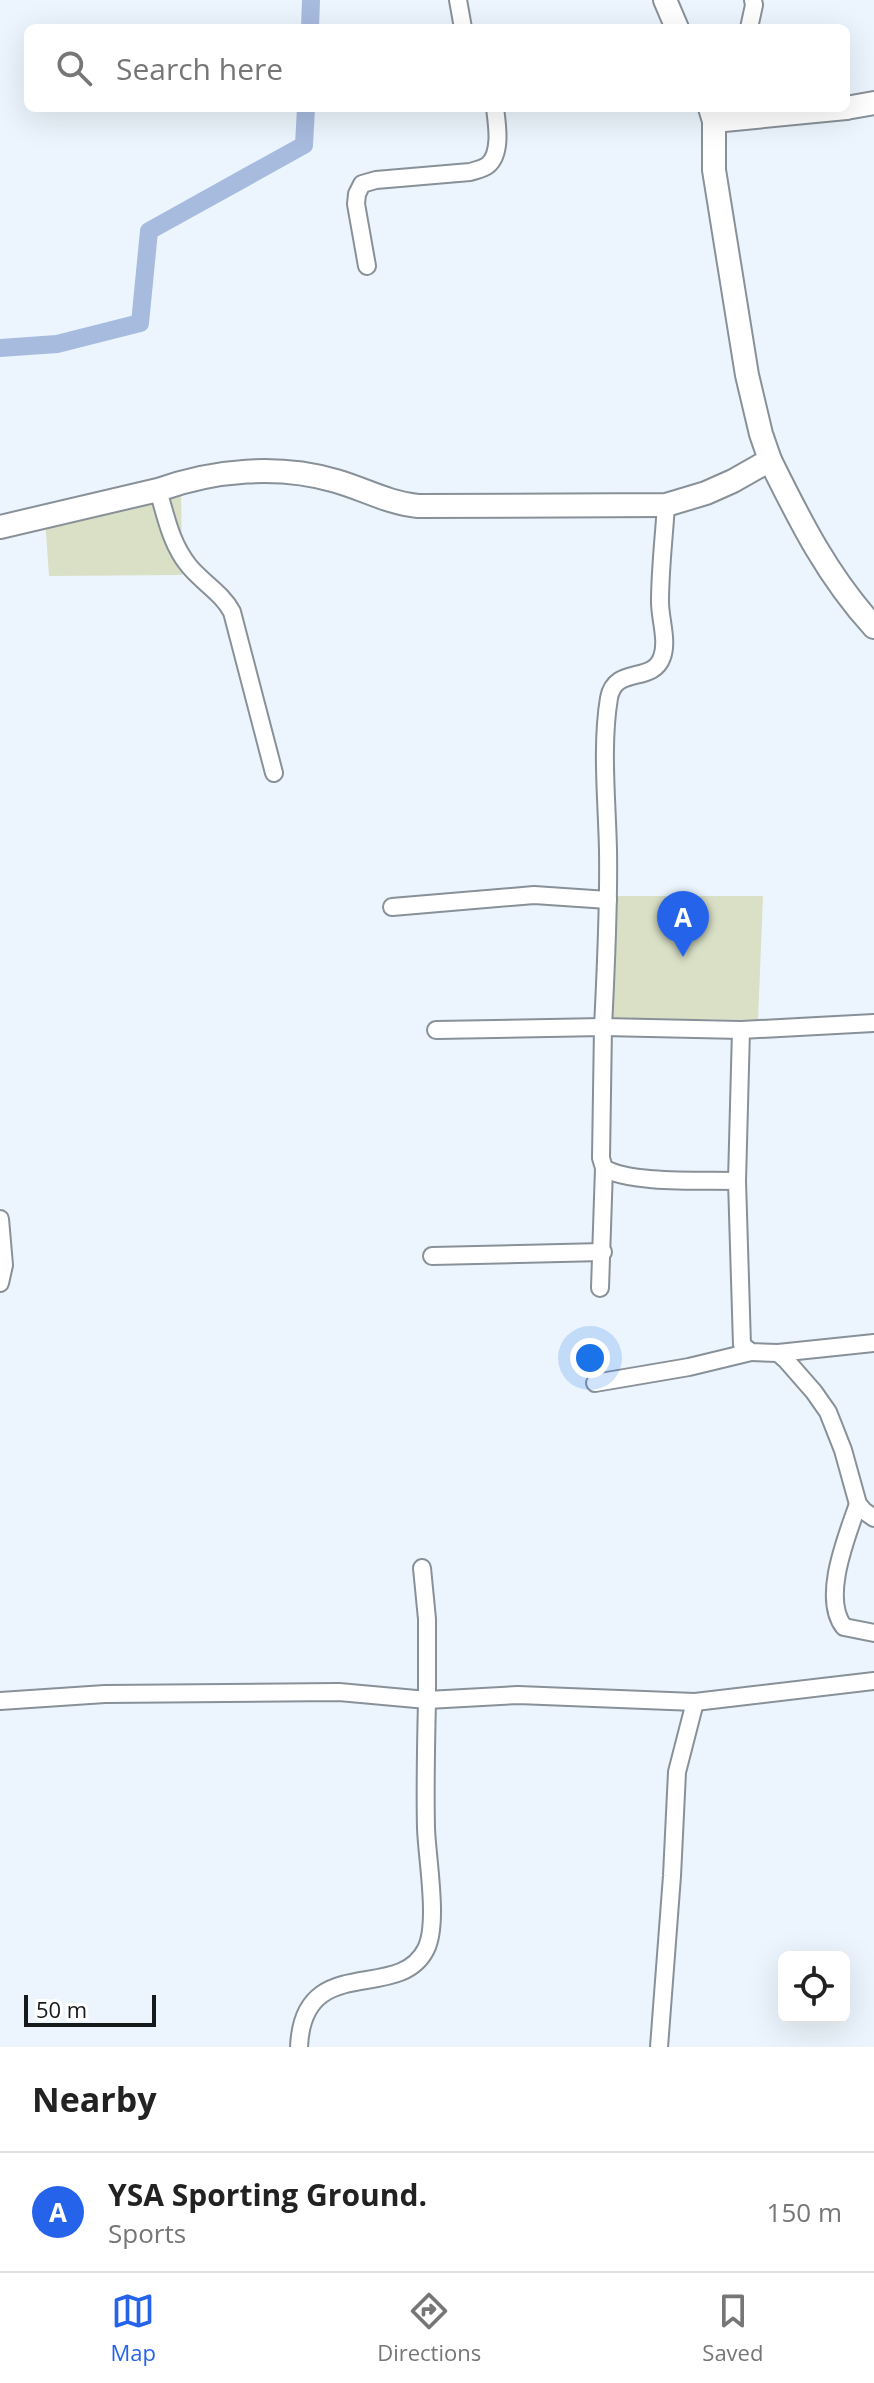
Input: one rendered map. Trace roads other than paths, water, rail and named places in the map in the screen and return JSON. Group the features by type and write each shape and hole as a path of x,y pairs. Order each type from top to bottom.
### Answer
{"street":[{"path":"458,0 462,24"},
{"path":"665,0 675,24"},
{"path":"750,24 753,0"},
{"path":"850,107 874,103"},
{"path":"367,266 356,204 362,184 484,168 493,159 496,148 495,112"},
{"path":"769,112 712,115 714,170 747,375 770,460 805,533 853,604 874,627"},
{"path":"0,527 206,477 286,471 337,481 381,499 418,506 666,505 719,487 770,460"},
{"path":"158,490 172,540 187,564 227,602 232,612 274,773"},
{"path":"600,1288 603,1252 604,1168 601,1158 608,900 606,734 609,695 616,682 652,670 664,653 660,603 666,505"},
{"path":"392,907 534,895 608,900"},
{"path":"436,1030 603,1027 741,1030 874,1023"},
{"path":"741,1030 737,1181 740,1337 742,1345 751,1352"},
{"path":"604,1168 647,1178 737,1181"},
{"path":"0,1219 4,1265 0,1283"},
{"path":"432,1256 603,1252"},
{"path":"595,1383 689,1367 751,1352 778,1353 874,1343"},
{"path":"778,1353 828,1412 843,1450 858,1504 874,1518"},
{"path":"858,1504 837,1575 834,1608 844,1627 874,1633"},
{"path":"299,2047 304,2020 323,1992 413,1966 429,1944 432,1924 426,1830 428,1645 422,1568"},
{"path":"0,1701 105,1694 428,1691 695,1702 874,1681"},
{"path":"659,2047 677,1772 695,1702"}],"waterway":[{"path":"310,24 311,0"},
{"path":"0,348 57,344 140,323 149,231 304,145 306,112"}],"place":[{"name":"YSA Sporting Ground.","path":"683,957"}]}
